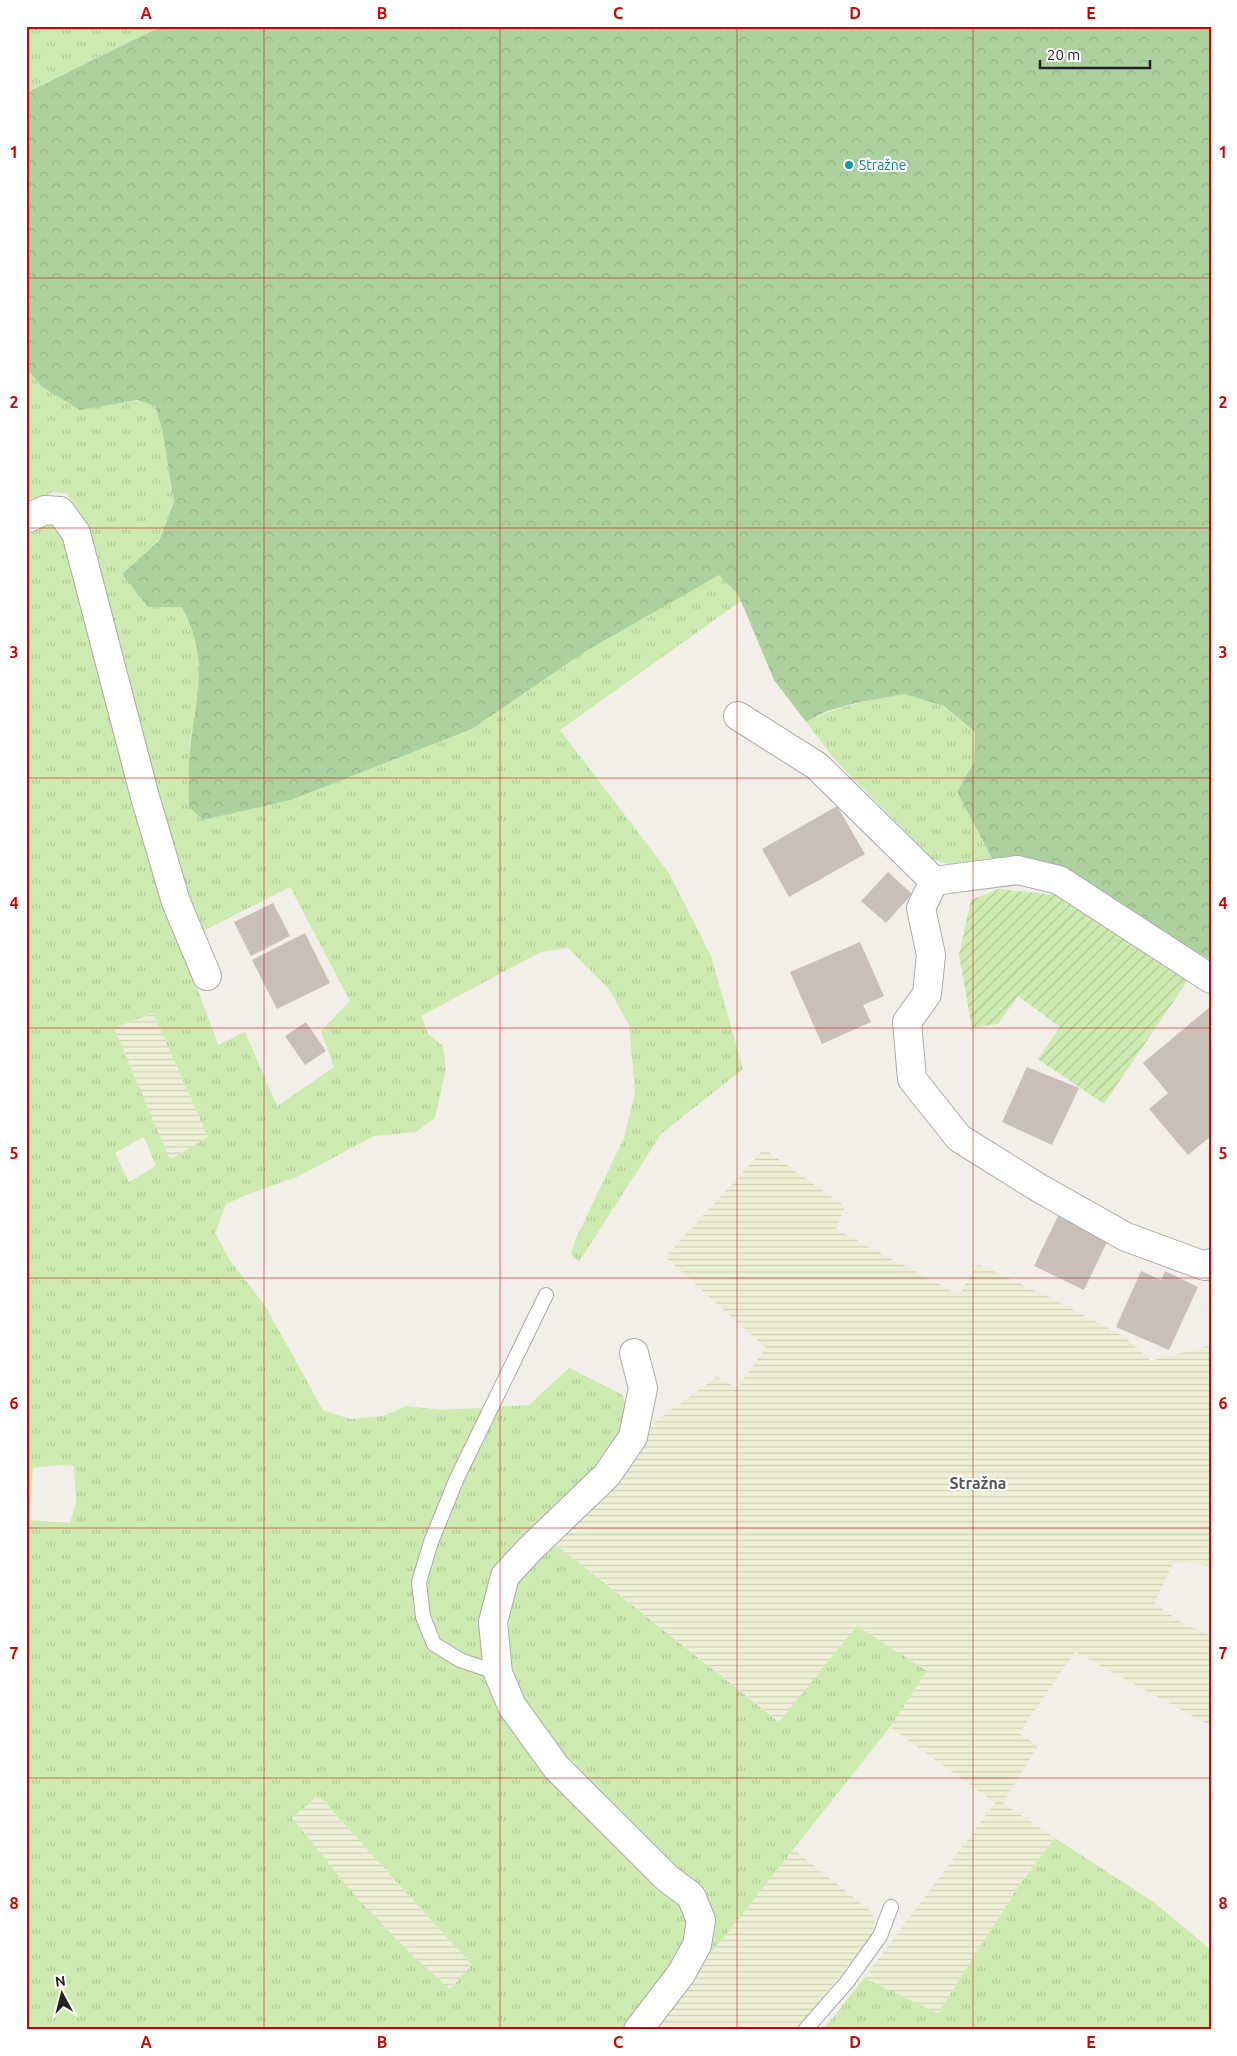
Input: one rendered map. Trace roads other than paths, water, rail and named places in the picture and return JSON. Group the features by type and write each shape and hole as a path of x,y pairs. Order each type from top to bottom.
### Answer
{"street":[{"path":"26,519 45,510 60,511 76,533 145,797 176,902 207,976"},
{"path":"738,716 817,766 934,881"},
{"path":"934,881 1018,870 1058,880 1211,979"},
{"path":"934,881 921,908 931,955 927,994 907,1022 912,1079 958,1138 1039,1188 1126,1237 1206,1266 1211,1262"},
{"path":"634,1353 643,1388 633,1437 607,1475 530,1549 505,1576 494,1622 498,1674 512,1706 556,1767 667,1878 691,1896 701,1920 697,1945 681,1974 638,2030"}],"lane":[{"path":"498,1674 460,1660 434,1644 423,1617 419,1582 431,1542 457,1478 546,1296"},
{"path":"805,2030 847,1982 880,1936 892,1907"}],"place":[{"name":"Stražne","path":"849,165"}],"district":[{"name":"Stražna","path":"978,1483"}]}
